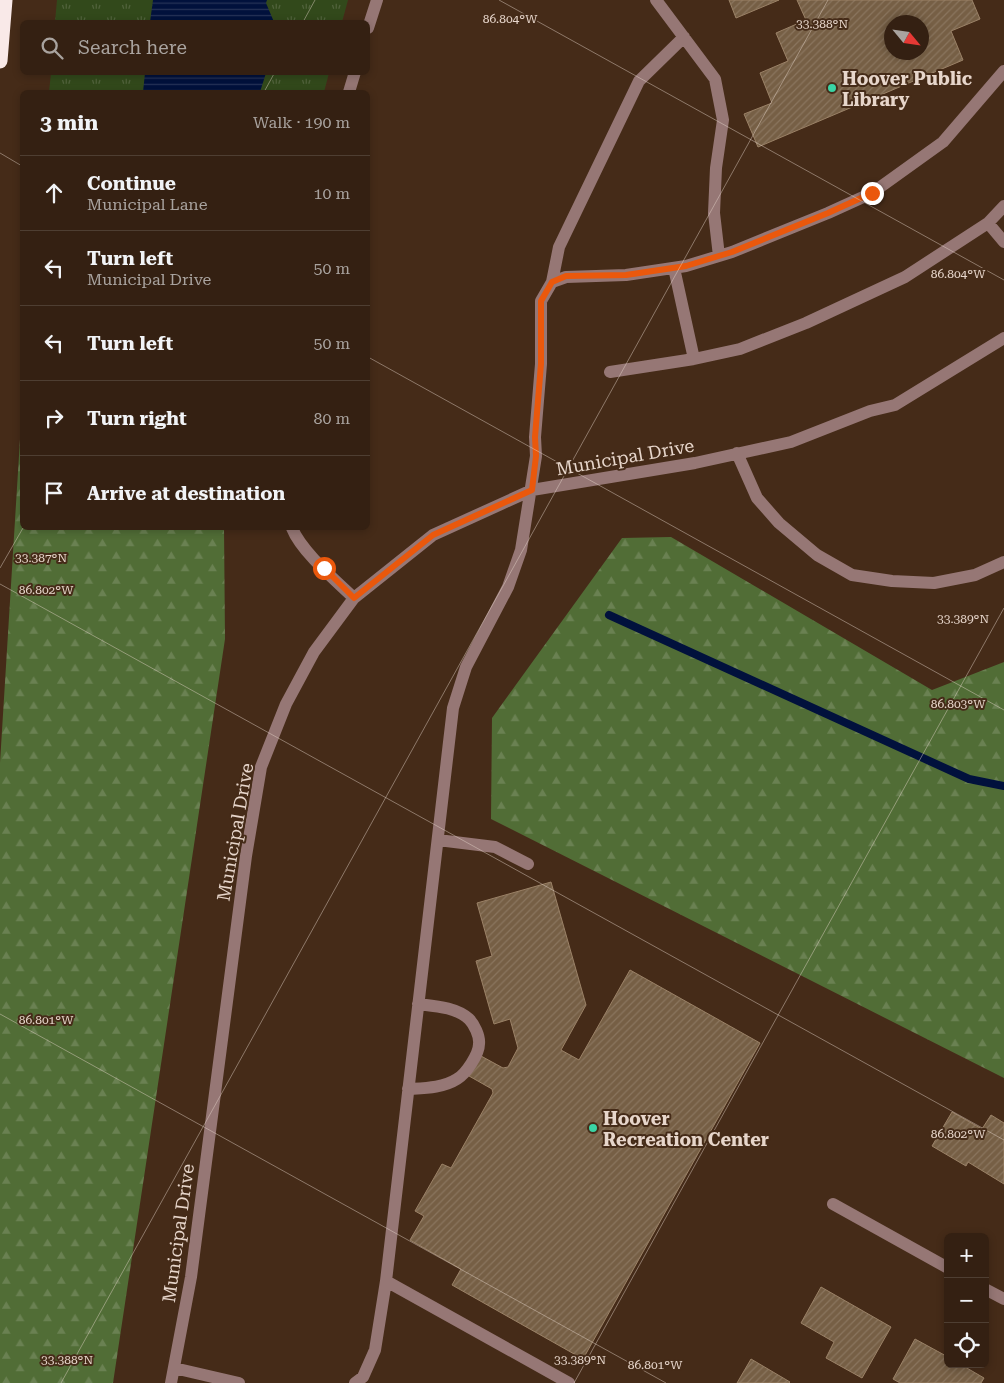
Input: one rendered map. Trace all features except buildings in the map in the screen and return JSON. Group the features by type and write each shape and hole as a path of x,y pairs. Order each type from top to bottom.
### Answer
{"highway":[{"path":"0,61 5,0"}],"street":[{"path":"370,22 377,0"},
{"path":"656,0 715,79 723,120 716,168 714,204 719,256"},
{"path":"355,1383 363,1377 374,1350 386,1281 453,708 466,667 508,587 521,550 532,490 536,456 535,437 541,364 541,301 552,282 559,247 639,81 684,37"},
{"path":"552,282 566,276 626,275 686,266 719,256 795,227 872,193 943,142 1004,71"},
{"path":"350,90 354,75"},
{"path":"610,372 694,359 740,349 806,323 905,277 988,223 1004,206"},
{"path":"988,223 1004,242"},
{"path":"674,268 694,359"},
{"name":"Municipal Drive","path":"171,1383 191,1277 246,856 261,767 286,704 314,652 354,598 433,535 532,490 695,463 791,442 870,411 895,405 1004,338"},
{"path":"737,453 757,498 779,523 817,555 852,575 892,581 934,583 975,575 1004,562"},
{"path":"293,530 295,536 318,562 354,598"},
{"path":"438,840 495,847 528,864"},
{"path":"408,1089 438,1087 458,1079 471,1065 480,1045 477,1033 469,1019 453,1010 418,1004"},
{"path":"834,1204 944,1266"},
{"path":"386,1281 569,1383"},
{"path":"989,1291 1004,1300"},
{"path":"174,1368 239,1383"}],"green space":[{"path":"57,0 348,0 343,20 55,20"},
{"path":"51,75 328,75 325,90 49,90"},
{"path":"20,439 20,530 224,530 225,639 113,1383 0,1383 0,763"},
{"path":"671,537 932,690 1004,662 1004,1078 491,819 492,718 622,538"}],"water":[{"path":"153,0 267,0 266,3 273,20 150,20"},
{"path":"145,75 265,75 261,90 143,90"}],"waterway":[{"path":"609,615 969,779 1004,786"}],"place":[{"name":"Hoover Public Library","path":"832,88"},
{"name":"Hoover Recreation Center","path":"593,1128"}],"route":[{"path":"324,568 354,598 433,535 532,490 536,456 535,437 541,364 541,301 552,282 566,276 626,275 686,266 732,252 787,231 872,193"}]}
